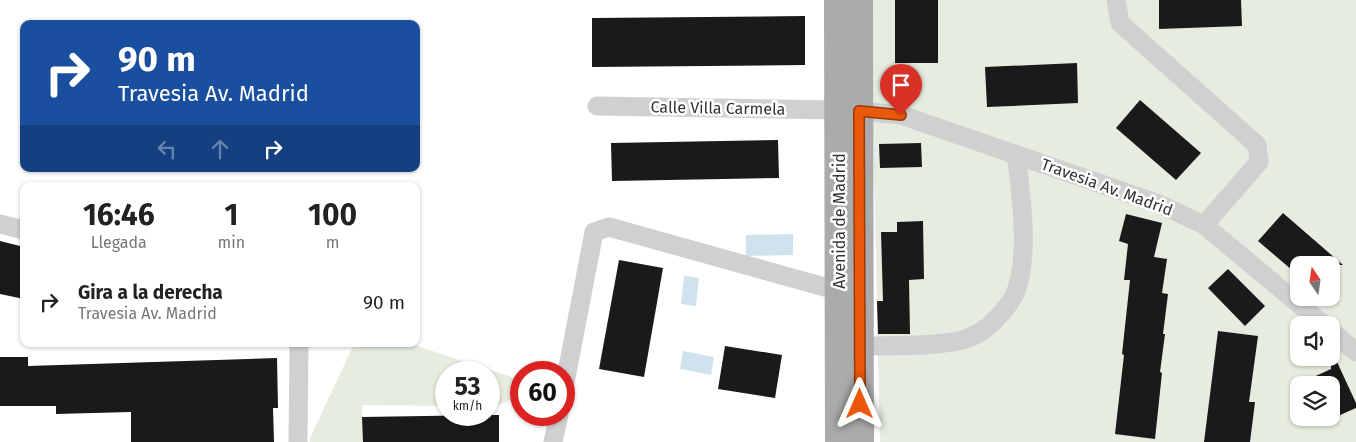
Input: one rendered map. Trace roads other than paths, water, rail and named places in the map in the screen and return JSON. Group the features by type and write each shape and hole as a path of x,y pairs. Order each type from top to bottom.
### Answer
{"main road":[{"name":"Avenida de Madrid","path":"838,0 849,111 860,346 860,442"},
{"name":"Avenida de Madrid","path":"840,442 839,291 849,111 859,0"}],"street":[{"path":"1116,0 1120,23 1257,146 1259,162 1204,225"},
{"name":"Calle Villa Carmela","path":"598,106 849,111"},
{"name":"Travesia Av. Madrid","path":"849,111 901,115 1159,204 1204,225 1313,316"},
{"path":"860,346 943,343 960,340 990,326 1006,309 1015,293 1021,269 1021,199 1016,154"},
{"path":"0,224 20,229"},
{"path":"569,361 594,232 609,228 839,291"},
{"path":"1340,339 1356,352"},
{"path":"298,442 299,347"},
{"path":"554,442 557,426"}],"water":[{"path":"793,234 793,255 746,256 746,235"},
{"path":"684,276 699,278 696,306 681,304"},
{"path":"683,351 714,357 711,375 680,369"}]}
